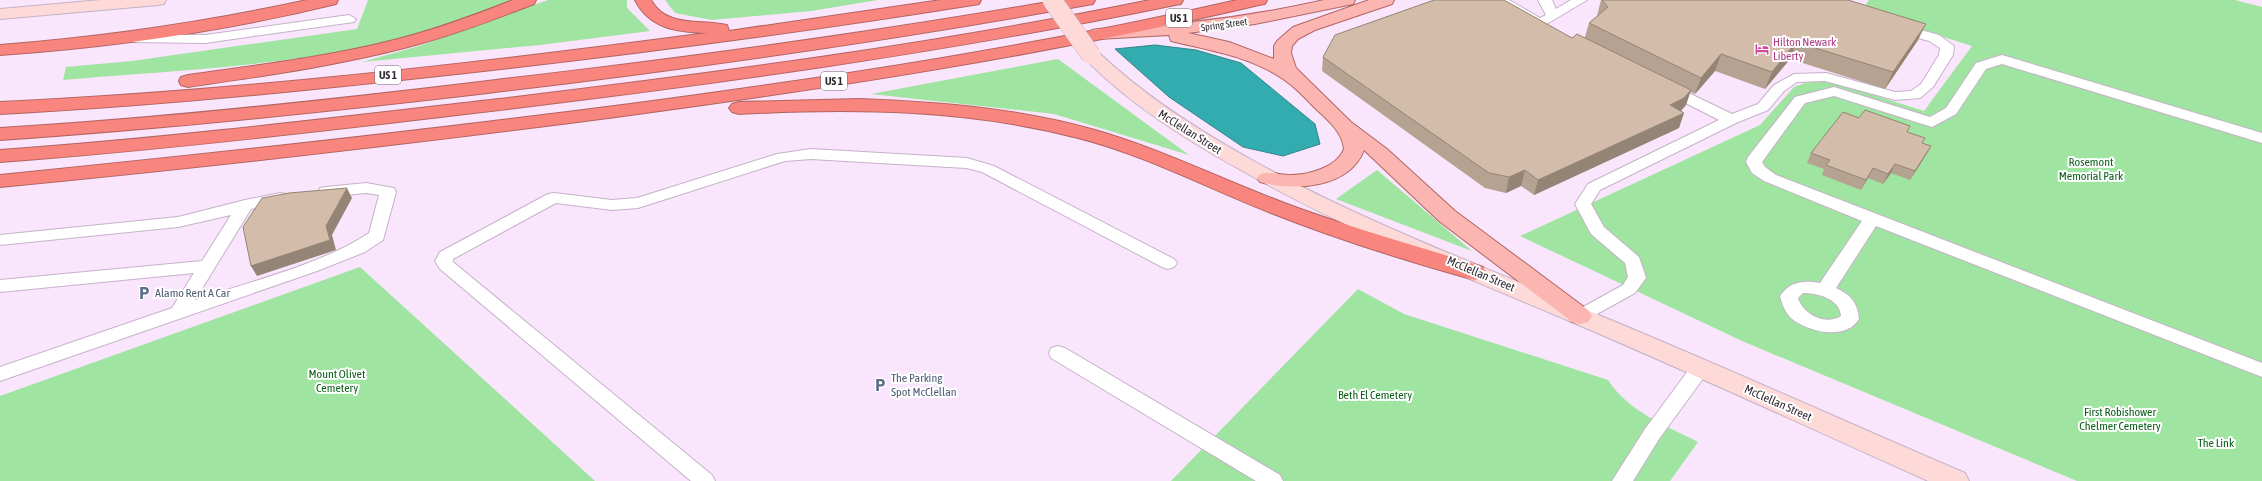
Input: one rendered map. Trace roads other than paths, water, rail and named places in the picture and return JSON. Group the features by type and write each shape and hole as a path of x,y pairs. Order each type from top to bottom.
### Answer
{"highway":[{"path":"0,50 122,38 203,26 330,0"},
{"path":"9,108 364,52 439,33 528,0"},
{"path":"643,0 645,5 653,14 676,24 758,33"},
{"name":"US 1","path":"9,108 315,83 686,43 973,0"},
{"path":"0,134 230,115 656,67 877,37 1087,0"},
{"path":"0,156 250,133 720,78 962,41 1175,0"},
{"name":"US 1","path":"0,181 164,165 568,118 853,78 1098,34 1259,0"},
{"path":"0,60 57,52 122,38"},
{"path":"568,118 820,105 939,109 1020,119 1061,127 1122,145 1310,220 1475,272"}],"main road":[{"path":"0,0 8,0"},
{"path":"0,14 158,0"},
{"name":"McClellan Street","path":"1052,0 1091,55 1127,89 1184,129 1267,178 1345,216 1580,316 1955,481"},
{"name":"Spring Street","path":"1098,34 1146,34 1242,22 1347,0"},
{"path":"1267,178 1297,181 1307,180 1328,174 1348,159 1353,153 1353,140 1342,124 1293,77 1283,62 1281,55 1285,41 1291,35 1309,26 1386,0"},
{"path":"1146,34 1197,40 1231,48 1260,59 1293,77"},
{"path":"1332,115 1380,153 1447,216 1580,316"}],"lane":[{"path":"1545,0 1553,16"},
{"path":"1540,24 1580,0"},
{"path":"1503,7 1554,31"},
{"path":"122,38 205,39 349,19"},
{"path":"1580,316 1630,289 1637,278 1633,261 1597,230 1583,204 1594,187 1731,120 1763,107 1780,88 1794,78 1826,77 1895,96 1907,96 1922,92 1946,55 1947,46 1934,38 1890,25"},
{"path":"2262,138 2002,59 1981,66 1951,111 1932,122 1834,91 1800,100 1756,157 1754,162 1755,166 1770,178 2262,370"},
{"path":"1653,81 1731,120"},
{"path":"705,481 446,265 444,261 446,256 554,198 612,205 638,203 783,157 811,154 967,163 988,169 1168,263"},
{"path":"0,240 178,222 215,214 244,205 306,194 366,188 388,192 377,236 359,248 318,264 0,374"},
{"path":"179,312 244,205"},
{"path":"1825,290 1872,219"},
{"path":"0,286 207,266"},
{"path":"1058,352 1272,481"},
{"path":"1622,481 1652,434 1700,369"}],"place":[{"name":"Hilton Newark Liberty","path":"1762,49"},
{"name":"Alamo Rent A Car","path":"144,293"},
{"name":"The Parking Spot McClellan","path":"880,385"}],"park label":[{"name":"Rosemont Memorial Park","path":"2091,169"},
{"name":"Mount Olivet Cemetery","path":"337,381"},
{"name":"Beth El Cemetery","path":"1375,395"},
{"name":"First Robishower Chelmer Cemetery","path":"2120,419"},
{"name":"The Link","path":"2216,443"}]}
